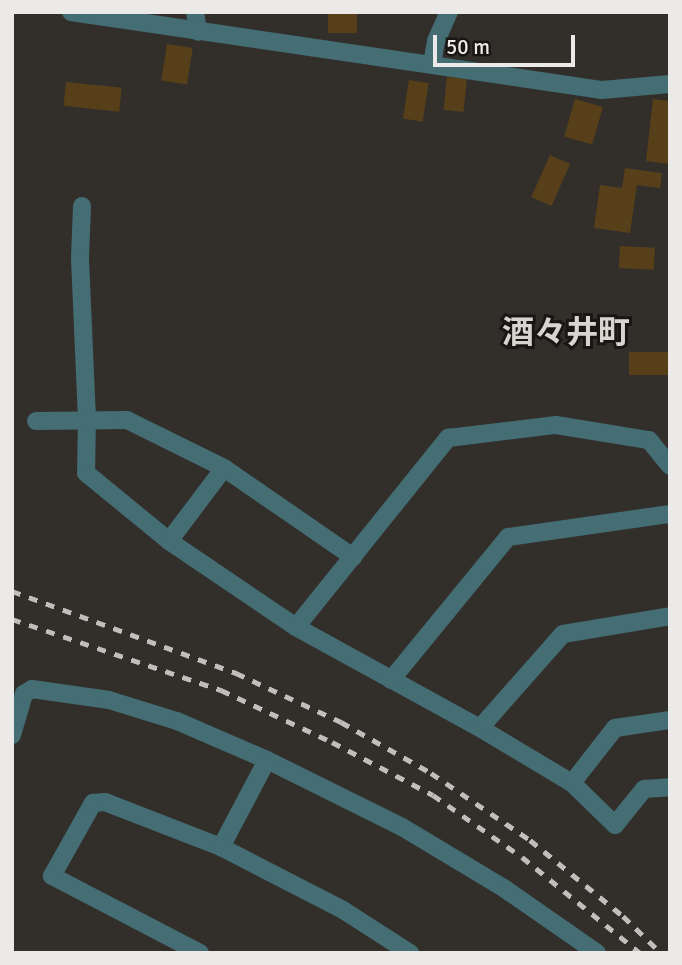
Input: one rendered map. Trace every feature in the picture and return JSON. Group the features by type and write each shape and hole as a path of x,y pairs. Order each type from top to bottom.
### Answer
{"street":[{"path":"71,12 602,90 670,83"},
{"path":"195,12 198,32"},
{"path":"432,64 436,41 449,12"},
{"path":"82,206 80,259 87,418 86,473 169,541 296,627 480,728 572,783 615,825 644,789 670,787"},
{"path":"36,421 87,418 127,420 224,468 353,557"},
{"path":"296,627 448,438 556,425 649,440 670,466"},
{"path":"169,541 224,468"},
{"path":"391,680 508,537 670,514"},
{"path":"480,728 563,634 670,616"},
{"path":"12,734 24,694 32,689 109,700 177,721 267,760 402,827 505,889 594,952"},
{"path":"572,783 615,728 670,720"},
{"path":"222,847 267,760"},
{"path":"200,953 52,876 93,803 105,802 222,847 343,910 410,953"}],"building":[{"path":"328,12 357,12 357,33 328,33"},
{"path":"167,44 193,48 187,85 161,81"},
{"path":"447,77 467,79 463,112 444,110"},
{"path":"409,80 429,83 423,122 403,119"},
{"path":"66,82 122,88 119,112 63,106"},
{"path":"575,99 603,107 592,144 564,136"},
{"path":"653,99 670,101 670,164 646,161"},
{"path":"550,155 570,164 551,206 531,197"},
{"path":"625,168 662,173 660,188 637,185 630,233 594,228 600,185 622,188"},
{"path":"620,246 655,248 654,270 619,268"},
{"path":"629,352 670,352 670,375 629,375"}],"railway":[{"path":"12,591 236,673 341,722 431,773 530,840 623,916 661,953"},
{"path":"12,619 221,690 332,742 433,795 522,857 640,953"}],"district":[{"name":"酒々井町","path":"566,333"}]}
